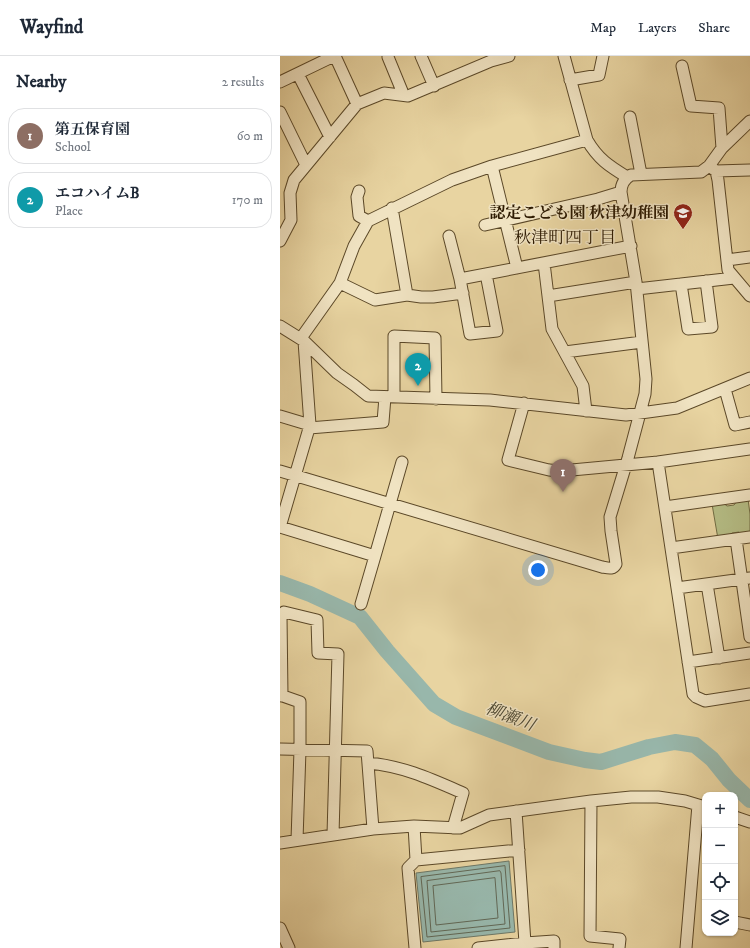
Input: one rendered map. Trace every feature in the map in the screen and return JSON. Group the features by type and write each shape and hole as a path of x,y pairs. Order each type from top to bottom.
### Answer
{"street":[{"path":"280,82 334,56 357,104"},
{"path":"421,56 434,86"},
{"path":"280,241 291,220 285,195 294,180 357,104 384,93 408,96 491,61 508,56"},
{"path":"564,56 587,140 594,153 604,163 627,177"},
{"path":"570,80 598,75 603,56"},
{"path":"388,57 402,91 402,95"},
{"path":"682,66 691,106 719,108 722,148"},
{"path":"298,74 330,137"},
{"path":"280,112 306,165"},
{"path":"630,117 641,174"},
{"path":"750,121 722,148 712,168 728,270 750,296"},
{"path":"375,556 280,527 310,426 302,339 340,283 354,246 368,221 436,187 492,166 587,140"},
{"path":"492,166 517,268"},
{"path":"280,471 610,569 614,567 616,564 610,517 645,394 646,379 637,285 621,192 621,184 631,175 701,172 712,168 750,170"},
{"path":"359,191 356,198 359,216 368,221"},
{"path":"485,225 598,199 621,192"},
{"path":"392,208 408,295"},
{"path":"449,236 463,293 470,334 497,331 486,274"},
{"path":"460,279 631,246"},
{"path":"727,260 750,257"},
{"path":"544,263 552,329 583,386 586,410"},
{"path":"548,296 637,285 681,284 734,278"},
{"path":"681,284 688,329 712,327 706,281"},
{"path":"340,283 375,300 408,295 433,297 463,293"},
{"path":"280,326 302,339 337,373 368,396 490,400 626,415 677,408 750,378"},
{"path":"280,416 310,426 384,422 389,397 394,336 435,338 436,399"},
{"path":"565,352 642,342"},
{"path":"725,389 734,425 750,422"},
{"path":"524,403 508,460 549,470 562,471 658,462 750,449"},
{"path":"360,604 402,462"},
{"path":"658,462 693,694 696,698 705,701 750,694"},
{"path":"665,507 750,495"},
{"path":"671,548 750,537"},
{"path":"736,539 746,579 750,637"},
{"path":"677,588 746,579"},
{"path":"707,584 719,658"},
{"path":"297,840 300,702 281,695 281,616 284,612 317,620 318,653 338,654 333,835"},
{"path":"688,662 750,653"},
{"path":"280,749 367,752 373,829"},
{"path":"368,763 386,764 419,774 463,793 453,828"},
{"path":"280,843 373,829 414,826 460,828 489,815 591,801 631,797 658,797 685,801 702,806 686,948"},
{"path":"591,801 590,936 620,938 619,948"},
{"path":"516,811 525,943"},
{"path":"738,818 750,822"},
{"path":"414,826 416,860"},
{"path":"415,948 408,868 416,860 519,850"},
{"path":"738,923 750,925"},
{"path":"280,928 286,947"},
{"path":"478,948 554,941 554,948"}],"green space":[{"path":"748,499 750,535 743,536 739,532 732,533 729,537 718,539 712,504 722,502 727,506 734,505 737,501"}],"water":[{"path":"509,861 515,932 423,942 416,873"}],"waterway":[{"name":"柳瀬川","path":"280,583 310,594 360,617 387,651 434,704 456,717 549,752 601,762 649,747 675,742 695,745 712,759 729,780 750,800"}],"place":[{"name":"認定こども園 秋津幼稚園","path":"683,230"},
{"name":"エコハイムB","path":"418,386"},
{"name":"第五保育園","path":"563,492"}],"district":[{"name":"秋津町四丁目","path":"565,238"}]}
